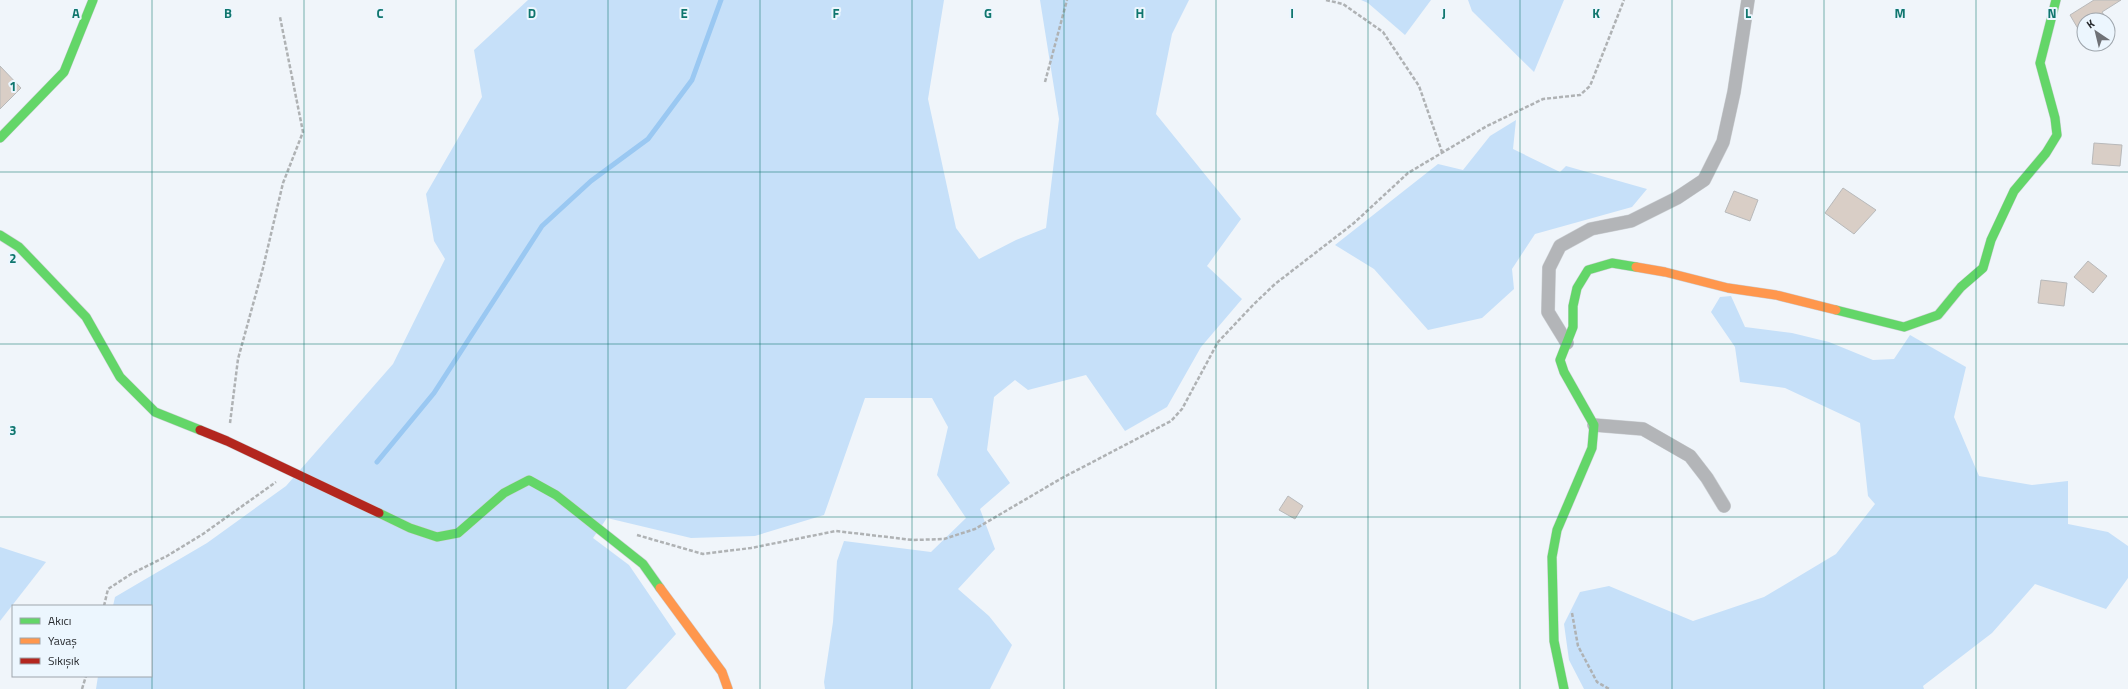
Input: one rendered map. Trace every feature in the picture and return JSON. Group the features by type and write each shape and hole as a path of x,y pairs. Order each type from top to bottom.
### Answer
{"street":[{"path":"1567,343 1548,312 1548,268 1560,246 1591,229 1631,221 1677,198 1704,180 1723,142 1734,92 1748,0"},
{"path":"1564,689 1554,641 1552,557 1557,530 1592,448 1594,425 1564,372 1560,360 1573,327 1573,306 1577,288 1588,270 1612,263 1665,272 1728,288 1776,295 1904,327 1938,315 1961,287 1983,268 1991,240 2014,191 2046,153 2057,135 2040,63 2056,0"},
{"path":"0,138 64,72 91,1"},
{"path":"0,234 19,247 86,317 120,377 155,412 228,441 410,528 437,537 458,533 504,493 529,480 556,495 643,564 722,672 728,689"},
{"path":"1594,425 1643,429 1690,456 1707,478 1724,506"}],"path":[{"path":"1045,82 1067,0"},
{"path":"1326,0 1343,4 1383,32 1419,86 1442,152"},
{"path":"630,534 703,554 751,548 836,531 913,540 944,539 975,529 1062,478 1172,421 1182,408 1218,342 1254,304 1275,284 1354,223 1408,173 1487,126 1543,99 1580,95 1590,86 1624,0"},
{"path":"228,441 238,359 263,268 283,183 303,132 280,17"},
{"path":"104,605 108,589 131,574 168,556 197,538 291,471"},
{"path":"1571,608 1578,646 1596,682 1609,689"},
{"path":"82,689 86,677"}],"shaded area":[{"path":"528,0 944,0 928,99 956,228 979,259 1016,240 1046,228 1059,119 1040,0 1189,0 1172,34 1156,114 1241,219 1207,266 1242,299 1201,347 1167,407 1125,431 1086,375 1028,390 1015,380 994,397 987,450 1010,483 980,509 995,549 958,589 989,616 1012,645 990,689 825,689 824,682 833,622 837,561 844,541 931,552 966,518 937,475 948,427 932,398 865,398 824,515 755,536 691,538 607,518 593,538 629,565 676,634 626,689 96,689 98,677 152,677 152,605 113,605 115,597 207,543 286,486 393,364 445,259 434,241 426,194 482,97 474,50"},
{"path":"1361,0 1431,0 1405,35 1368,3"},
{"path":"1468,0 1564,0 1534,72 1472,11"},
{"path":"1516,120 1513,149 1560,172 1566,166 1647,189 1632,207 1535,234 1512,269 1514,289 1482,318 1428,330 1374,269 1335,245 1438,164 1463,170 1490,136"},
{"path":"1731,296 1745,327 1792,333 1829,342 1873,360 1894,359 1910,335 1966,367 1954,417 1979,476 2032,485 2068,481 2068,524 2108,532 2128,546 2128,578 2106,609 2035,584 1992,633 1923,686 1924,689 1584,689 1569,660 1564,624 1580,592 1609,586 1693,621 1764,597 1836,554 1875,504 1868,496 1860,423 1785,388 1740,382 1735,347 1711,312 1720,297"},
{"path":"0,547 46,562 12,605 0,621"}],"building":[{"path":"2094,0 2121,0 2102,12 2076,12 2076,25 2070,15"},
{"path":"0,66 21,88 0,109"},
{"path":"2094,143 2122,145 2120,166 2092,164"},
{"path":"1843,188 1876,210 1854,234 1825,213"},
{"path":"1734,191 1758,200 1750,221 1725,212"},
{"path":"2088,261 2107,276 2093,293 2074,277"},
{"path":"2041,280 2067,283 2064,306 2038,303"},
{"path":"1288,496 1303,506 1295,519 1279,510"}],"waterway":[{"path":"377,462 434,393 542,226 591,181 648,139 692,80 721,0"}],"traffic: fast":[{"path":"0,138 64,72 93,0"},
{"path":"1836,310 1904,327 1938,315 1961,287 1983,268 1991,240 2014,191 2046,153 2057,135 2055,118 2040,63 2056,0"},
{"path":"0,235 19,247 86,317 120,377 155,412 200,430"},
{"path":"1564,689 1554,641 1552,557 1557,530 1592,448 1594,425 1564,372 1560,360 1573,327 1573,306 1577,288 1588,270 1612,263 1636,267"},
{"path":"379,513 410,528 437,537 458,533 504,493 529,480 556,495 643,564 660,588"}],"traffic: slow":[{"path":"1636,267 1665,272 1728,288 1776,295 1836,310"},
{"path":"660,588 722,672 728,689"}],"traffic: jam":[{"path":"200,430 227,441 379,513"}]}
